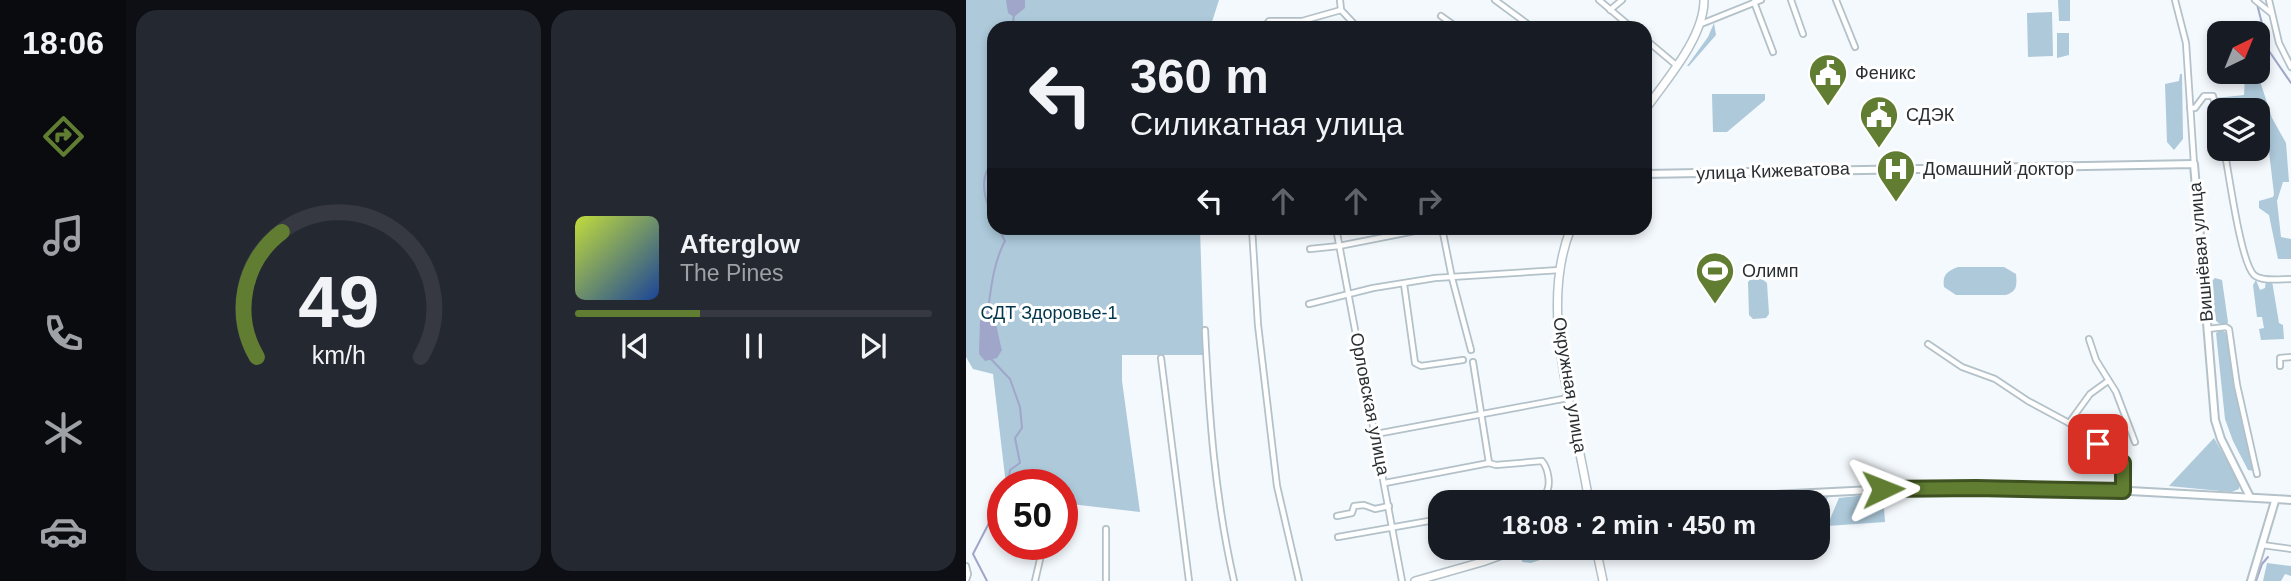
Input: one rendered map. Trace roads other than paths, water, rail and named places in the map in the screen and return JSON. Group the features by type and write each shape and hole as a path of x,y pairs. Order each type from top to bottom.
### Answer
{"main road":[{"path":"1652,99 1691,43 1700,24 1704,0"},
{"name":"улица Кижеватова","path":"1652,174 2194,164"},
{"name":"Вишнёвая улица","path":"2194,164 2217,429 2250,497"},
{"name":"Окружная улица","path":"1569,235 1560,270 1559,327 1587,490"},
{"path":"1830,492 1911,488 2123,491 2291,500"},
{"path":"2251,581 2276,500"},
{"path":"1415,581 1479,560"},
{"path":"1599,560 1603,581"}],"street":[{"path":"1340,0 1341,10 1351,21"},
{"path":"1495,0 1524,21"},
{"path":"1600,0 1623,21"},
{"path":"1610,10 1622,0"},
{"path":"1700,24 1761,0"},
{"path":"1791,0 1803,34"},
{"path":"1836,0 1855,47"},
{"name":"Вишнёвая улица","path":"2175,0 2186,43 2194,164"},
{"path":"2255,0 2271,13"},
{"path":"2269,0 2279,43 2291,67"},
{"path":"1754,2 1773,52"},
{"path":"1269,21 1302,21 1341,10"},
{"path":"1441,16 1448,21"},
{"path":"1652,45 1676,65"},
{"path":"2190,108 2195,108 2204,96 2213,98"},
{"path":"2226,161 2239,237 2251,270 2258,277 2291,279"},
{"path":"1252,235 1258,325 1277,486 1299,581"},
{"name":"Орловская улица","path":"1337,235 1402,581"},
{"path":"1310,249 1393,235"},
{"path":"1443,235 1471,350"},
{"path":"1309,304 1374,288 1435,278 1560,270"},
{"path":"1404,284 1415,363 1421,366 1463,360"},
{"path":"2207,328 2229,329 2237,385 2256,474"},
{"path":"1205,330 1208,412 1215,474 1234,581"},
{"path":"2089,339 2096,360 2116,392 2136,442"},
{"path":"1928,344 1962,367 1995,379 2028,401 2069,422 2123,463 2123,491"},
{"path":"2280,366 2280,358 2291,357"},
{"path":"1161,358 1189,581"},
{"path":"1473,362 1489,463"},
{"path":"2069,422 2090,394 2108,381"},
{"path":"1376,434 1569,398"},
{"path":"1385,483 1489,463 1496,465 1538,461 1546,466 1546,490"},
{"path":"1337,516 1352,513 1354,506 1364,505 1375,509 1389,506"},
{"path":"1338,537 1428,521"},
{"path":"1106,530 1106,581"},
{"path":"2262,545 2291,549"},
{"path":"1035,581 1040,560"},
{"path":"966,566 966,580"}],"waterway":[{"path":"2257,4 2269,51 2291,83"},
{"path":"1013,21 1014,15"},
{"path":"987,172 984,182 987,201"},
{"path":"988,310 996,266 1005,241 1002,235"},
{"path":"989,357 1010,379 1020,407 1022,428 1015,438 1020,463 1011,469"},
{"path":"987,527 973,554 987,581"},
{"path":"2256,581 2262,564 2268,557"}],"place":[{"name":"Феникс","path":"1828,107"},
{"name":"СДЭК","path":"1879,149"},
{"name":"Домашний доктор","path":"1896,203"},
{"name":"Олимп","path":"1715,305"}],"park label":[{"name":"СДТ Здоровье-1","path":"1049,313"}]}
